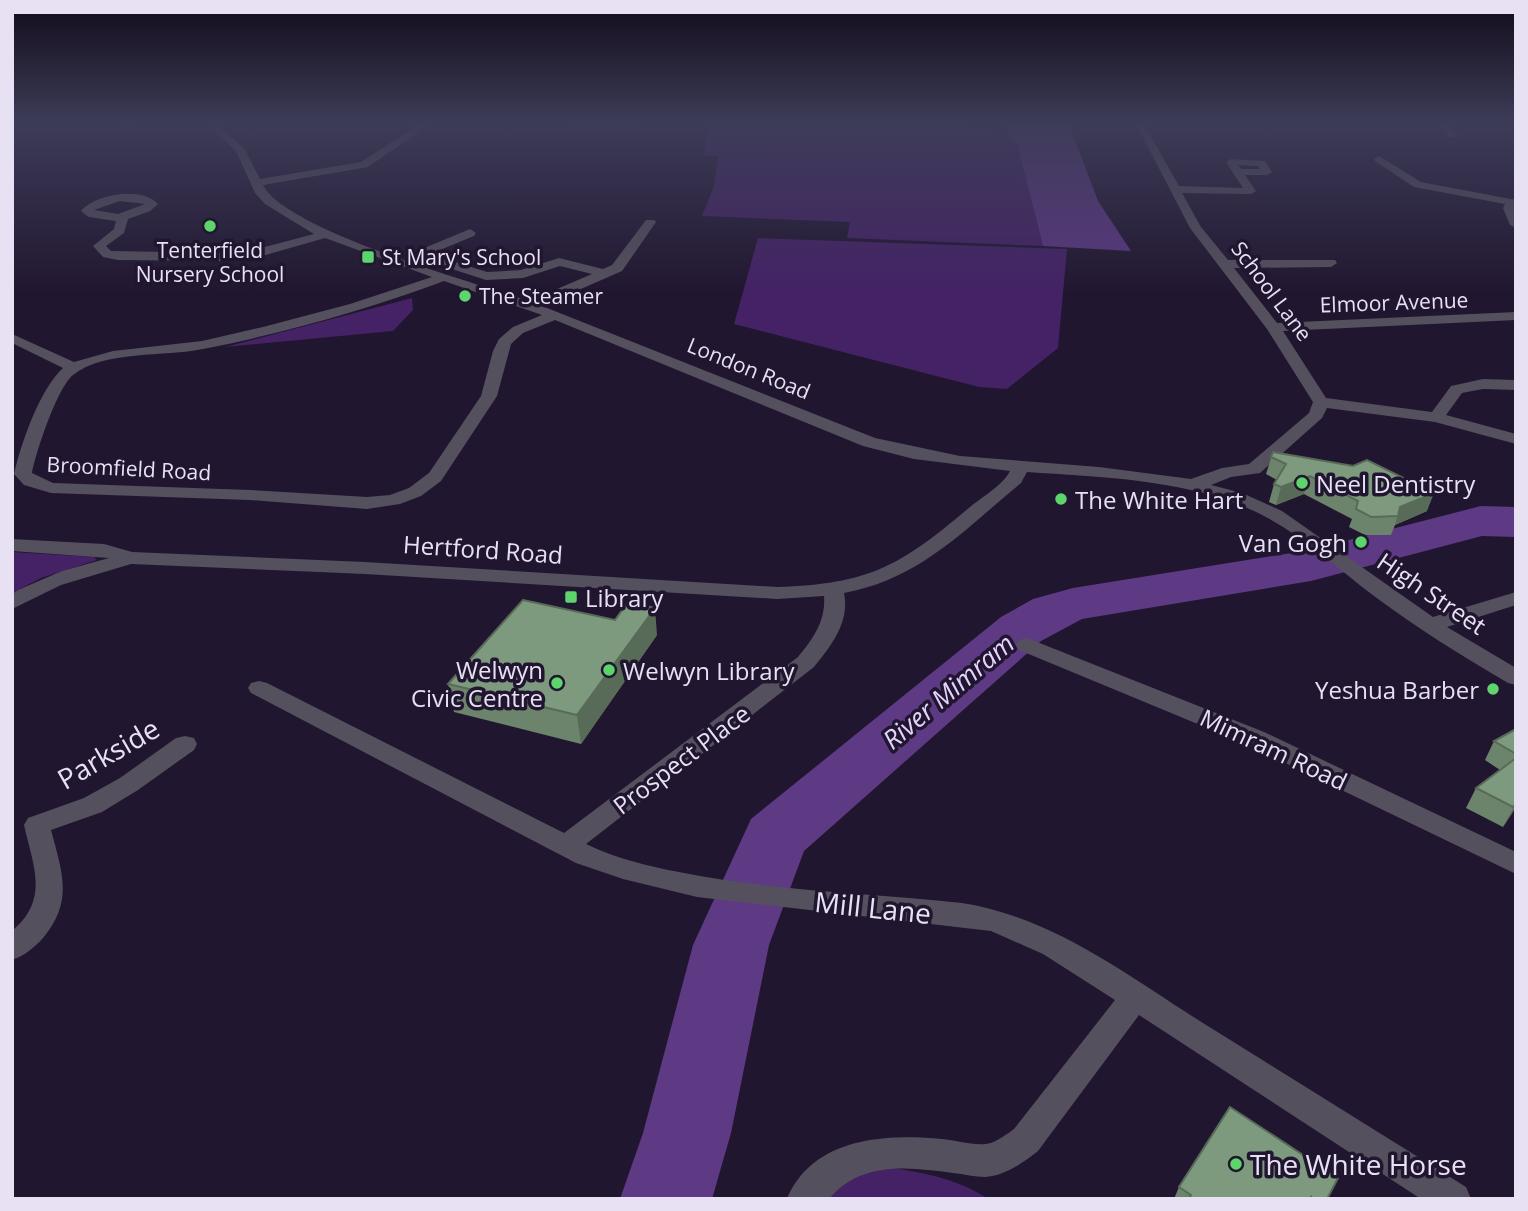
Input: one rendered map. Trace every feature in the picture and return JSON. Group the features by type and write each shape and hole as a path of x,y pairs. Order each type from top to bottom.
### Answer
{"street":[{"path":"257,183 272,181"},
{"name":"School Lane","path":"1169,181 1196,228 1273,327 1321,402"},
{"path":"1173,189 1251,191 1243,181"},
{"path":"1411,181 1418,185 1513,203 1509,208 1516,225"},
{"name":"London Road","path":"257,183 275,207 324,235 555,315 869,442 914,455 970,463 1080,471 1194,485 1250,502 1287,522 1319,545"},
{"path":"123,215 120,230 99,246 107,254 133,257 236,256 324,235"},
{"path":"530,306 607,274 623,262 650,222"},
{"path":"470,233 423,251 425,256 486,276 523,274 559,262 607,274"},
{"path":"1223,264 1331,263"},
{"path":"15,338 74,367 109,357 180,349 227,339 389,298 444,277"},
{"name":"Broomfield Road","path":"74,367 58,382 24,469 25,477 37,485 51,488 381,502 415,492 435,477 489,396 504,340 516,331 555,315"},
{"name":"Elmoor Avenue","path":"1273,327 1499,319 1516,316"},
{"path":"1436,417 1457,389 1483,384 1516,385"},
{"path":"1194,485 1228,472 1254,469 1316,415 1321,402 1436,417 1516,439"},
{"path":"970,463 970,470 999,491"},
{"path":"833,589 880,578 921,555 1015,479 1021,467"},
{"path":"1250,502 1254,469"},
{"name":"Hertford Road","path":"12,545 104,550 130,558 365,568 777,593 833,589"},
{"name":"High Street","path":"1319,545 1430,625 1516,678"},
{"name":"Hertford Road","path":"12,603 46,583 66,575 130,558"},
{"name":"Prospect Place","path":"566,845 806,662 824,640 834,619 836,600 833,589"},
{"path":"1430,625 1516,598"},
{"name":"Mimram Road","path":"1027,645 1255,738 1516,864"},
{"name":"Mill Lane","path":"259,688 586,856 626,870 677,884 734,893 960,916 1003,923 1061,950 1453,1199"},
{"name":"Parkside","path":"12,948 36,929 45,915 52,894 37,825 93,805 185,744"},
{"path":"804,1199 820,1180 843,1163 866,1155 899,1150 987,1160 1008,1153 1026,1140 1136,996"}],"shaded area":[{"path":"715,181 1026,181 1043,246 847,238 850,222 702,216"},
{"path":"1026,181 1090,181 1098,201 1131,251 1043,246"},
{"path":"758,238 1067,249 1058,348 1007,389 979,387 734,324"},
{"path":"412,298 413,310 393,331 225,347"},
{"path":"12,552 94,557 97,560 41,578 12,593"},
{"path":"893,1168 955,1182 988,1199 824,1199 856,1174"}],"building":[{"path":"1273,452 1353,466 1367,460 1434,493 1400,507 1398,516 1371,517 1356,509 1358,501 1310,476 1281,487 1274,484 1286,464 1271,457"},
{"path":"523,600 615,620 628,602 655,608 577,715 448,684"},
{"path":"1516,729 1516,754 1494,741"},
{"path":"1516,758 1516,803 1513,807 1476,788"},
{"path":"1230,1107 1338,1178 1327,1199 1189,1199 1191,1195 1179,1187"}],"waterway":[{"name":"River Mimram","path":"666,1199 687,1133 731,945 775,837 1021,629 1052,611 1073,604 1311,565 1481,521 1516,522"}],"place":[{"name":"Tenterfield Nursery School","path":"210,226"},
{"name":"St Mary's School","path":"368,257"},
{"name":"The Steamer","path":"465,296"},
{"name":"Neel Dentistry","path":"1302,483"},
{"name":"The White Hart","path":"1061,499"},
{"name":"Van Gogh","path":"1361,542"},
{"name":"Library","path":"571,597"},
{"name":"Welwyn Library","path":"609,670"},
{"name":"Welwyn Civic Centre","path":"557,683"},
{"name":"Yeshua Barber","path":"1493,689"},
{"name":"The White Horse","path":"1236,1164"}]}
